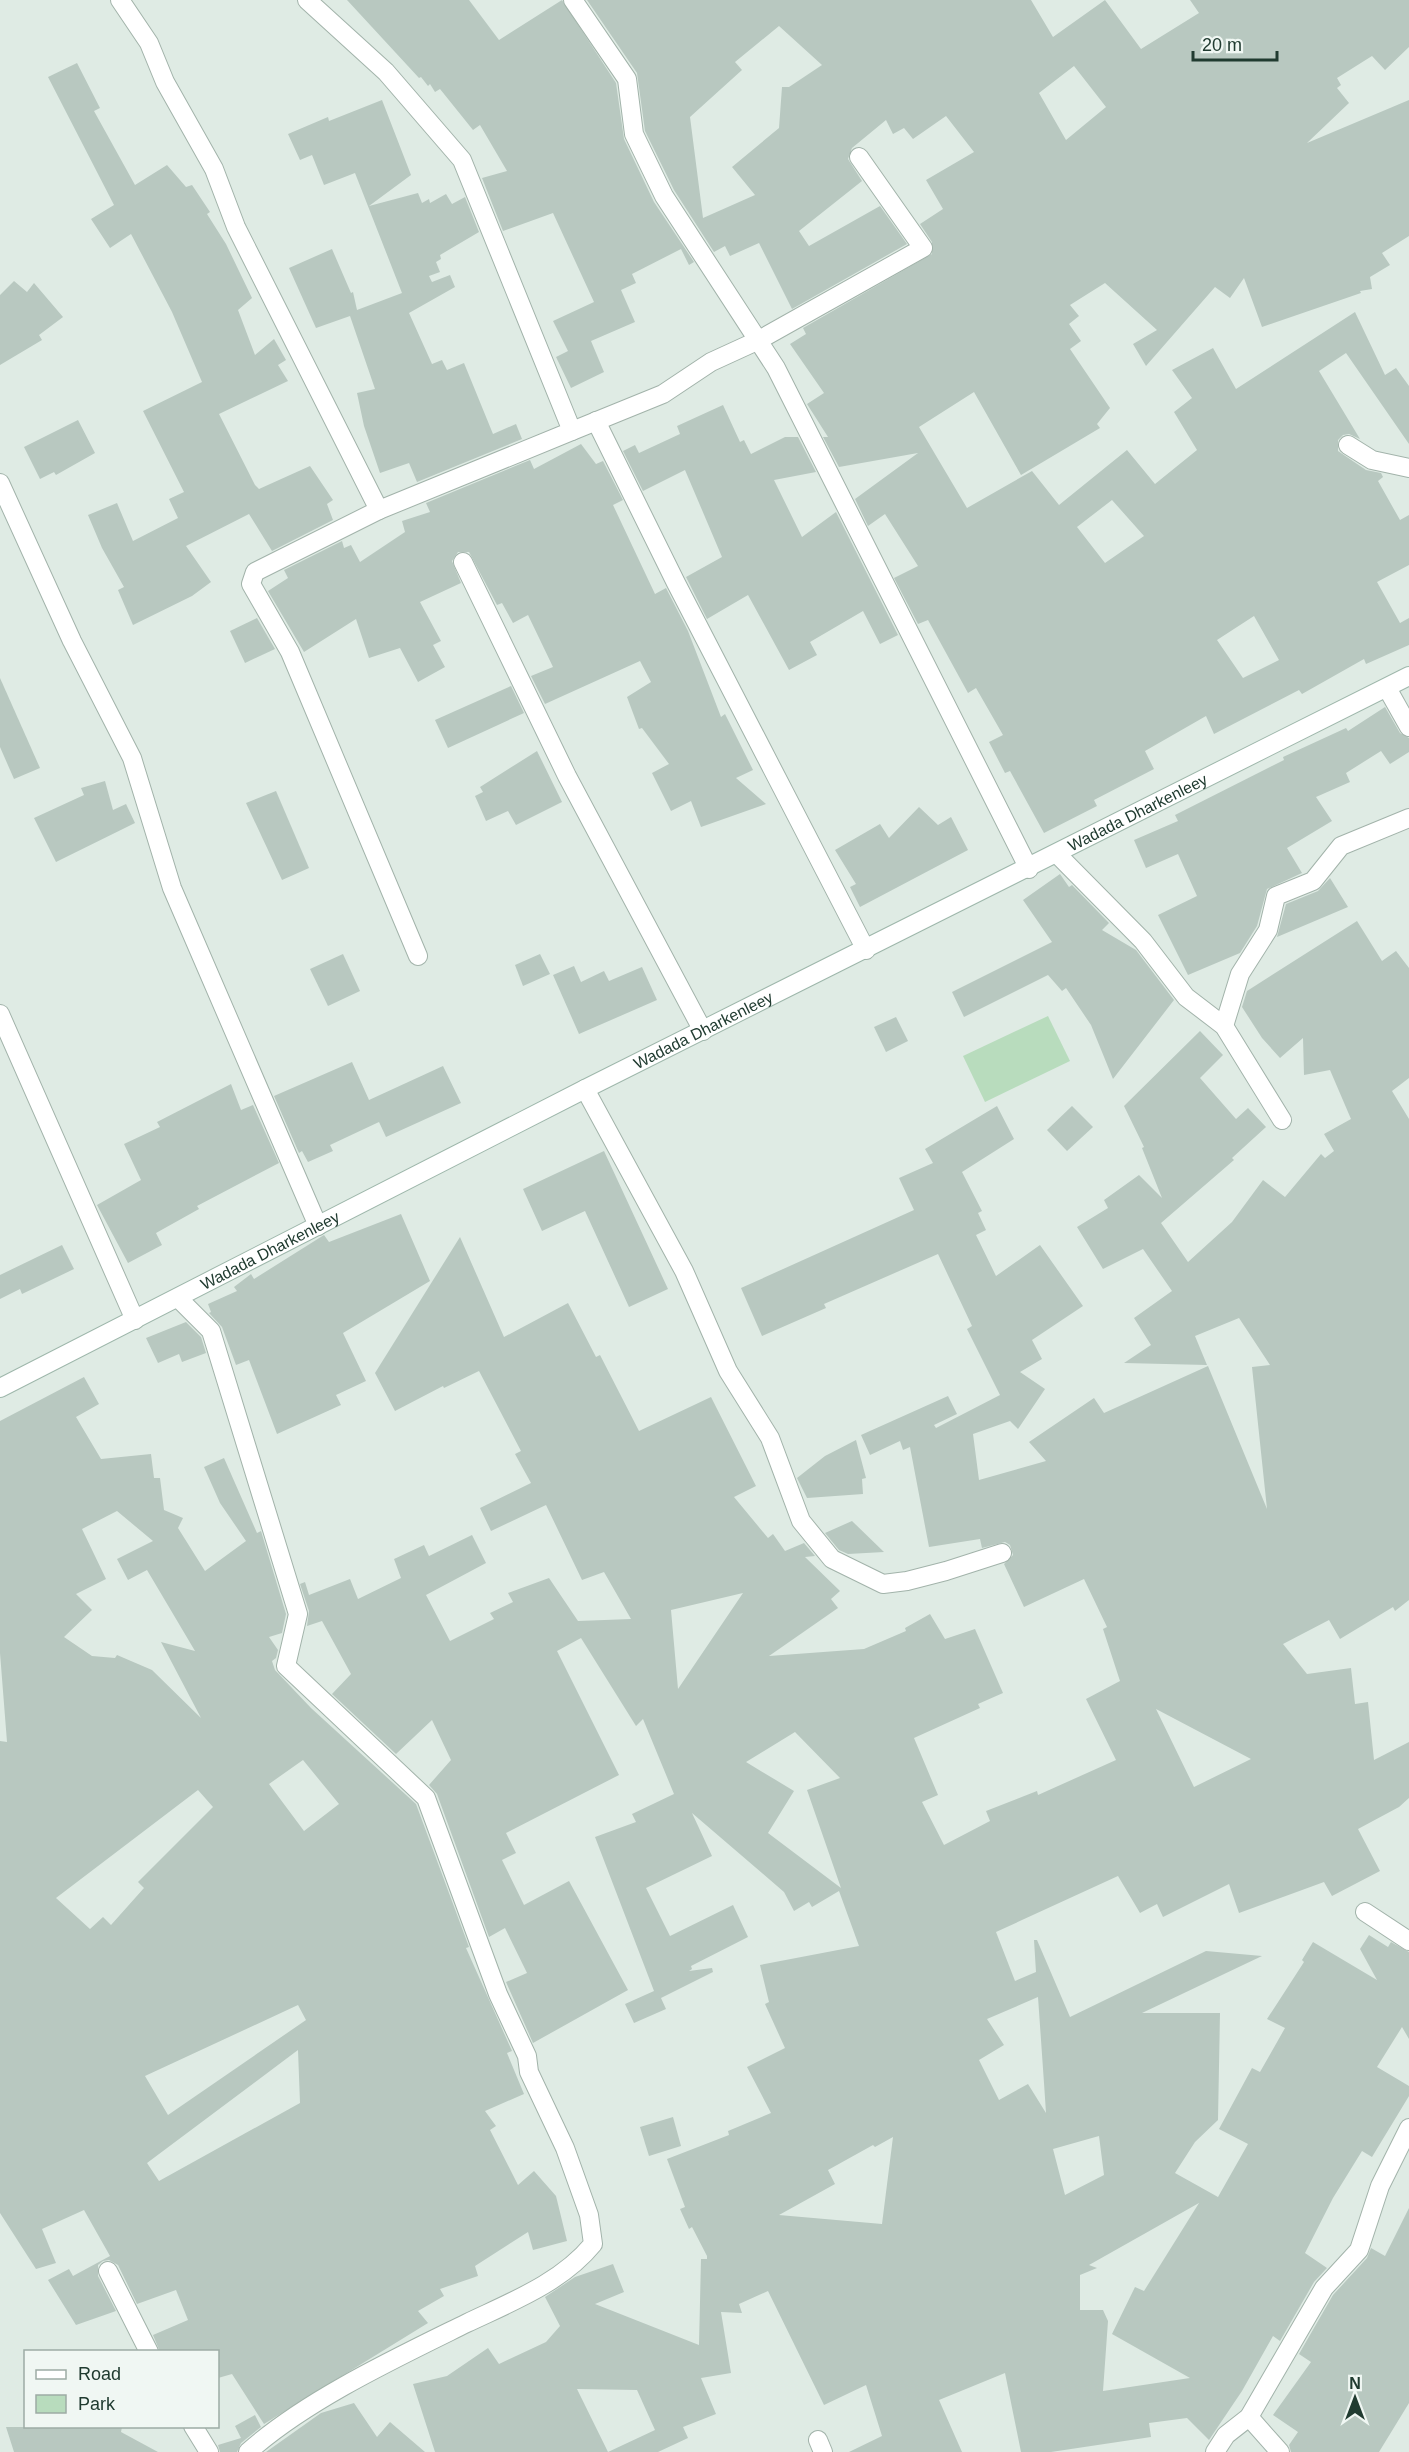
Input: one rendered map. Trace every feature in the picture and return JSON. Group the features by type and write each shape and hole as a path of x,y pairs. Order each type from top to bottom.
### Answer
{"street":[{"path":"120,0 149,44 165,82 214,169 236,227 379,510"},
{"path":"307,0 386,72 462,160 572,431"},
{"path":"573,0 627,79 634,134 664,196 776,368 862,534 1029,869"},
{"path":"418,956 290,652 251,584 255,572 379,510 663,394 711,362 759,340 923,249 859,157"},
{"path":"596,421 686,603 866,950"},
{"path":"1348,445 1372,460 1409,468"},
{"path":"0,483 72,640 132,758 172,888 318,1226"},
{"path":"463,562 567,776 703,1031"},
{"name":"Wadada Dharkenleey","path":"0,1388 585,1089 1029,869 1409,676"},
{"path":"1387,687 1409,728"},
{"path":"1224,1026 1240,974 1268,930 1276,896 1313,880 1341,846 1409,818"},
{"path":"1057,854 1143,941 1186,997 1224,1026 1282,1120"},
{"path":"0,1014 135,1320"},
{"path":"585,1089 684,1271 728,1371 770,1438 801,1521 832,1559 883,1584 907,1581 946,1571 1002,1553"},
{"path":"178,1298 211,1331 298,1614 286,1666 426,1798 498,1994 527,2056 529,2072 565,2148 589,2215 593,2244 577,2264 542,2285 370,2372 270,2433 248,2452"},
{"path":"1365,1912 1409,1941"},
{"path":"1215,2452 1226,2435 1249,2417 1324,2288 1359,2250 1380,2186 1409,2128"},
{"path":"108,2271 147,2350"},
{"path":"1249,2417 1280,2452"},
{"path":"194,2428 208,2452"}],"green space":[{"path":"1048,1016 1070,1061 985,1102 963,1056"}],"building":[{"path":"347,0 469,0 499,40 562,0 616,83 624,139 654,202 694,262 689,265 681,249 632,274 636,283 621,290 635,322 591,341 604,372 571,388 556,357 568,351 553,321 594,302 553,213 503,231 482,178 507,171 480,125 473,130 440,89 435,92 430,84 428,86 421,77 419,78"},
{"path":"587,0 1031,0 1053,37 1105,0 1141,49 1199,13 1190,0 1409,0 1409,47 1385,70 1372,56 1337,78 1341,85 1337,88 1349,103 1307,143 1409,100 1409,236 1382,253 1390,265 1370,277 1372,289 1360,291 1361,293 1262,327 1244,278 1230,298 1215,287 1146,366 1133,344 1157,330 1105,283 1070,305 1079,316 1069,324 1081,341 1070,349 1110,408 1097,424 1100,428 1021,475 974,392 919,427 967,508 1032,471 1059,505 1127,450 1155,484 1197,450 1174,412 1192,398 1172,370 1213,348 1236,389 1355,312 1385,375 1396,368 1409,386 1409,444 1346,353 1319,371 1360,439 1349,434 1343,435 1338,440 1338,451 1366,470 1381,473 1383,477 1378,481 1400,520 1409,515 1409,565 1377,582 1400,623 1409,618 1409,645 1366,664 1364,659 1302,694 1299,690 1214,734 1206,716 1145,751 1154,769 1094,800 1097,806 1044,833 1010,771 1005,773 989,742 1003,735 976,688 968,693 928,620 918,624 894,578 918,566 885,514 868,526 855,499 918,453 839,467 823,437 828,437 807,404 824,393 790,344 806,334 803,328 932,254 932,242 920,224 943,209 926,180 974,152 946,116 913,139 904,128 893,134 886,120 852,148 848,159 862,181 799,231 809,246 880,206 907,244 792,309 759,243 730,256 725,246 714,252 674,190 645,131 637,73","holes":["779,26 822,65 789,87 782,87 779,128 732,167 755,195 703,218 690,117 742,70 735,62","1074,66 1106,107 1066,140 1039,93","1112,500 1144,536 1105,563 1077,527","1254,616 1279,660 1243,678 1217,640"]},
{"path":"77,63 100,108 94,111 135,185 167,165 186,187 192,185 210,212 207,214 226,244 252,298 238,310 255,355 274,339 286,360 278,365 288,381 219,414 255,485 259,489 310,466 333,500 327,504 333,520 272,551 249,514 186,546 211,582 192,596 133,625 118,590 124,587 102,548 88,515 117,503 133,541 178,518 169,499 184,492 143,411 202,382 172,312 131,234 110,248 91,219 114,205 48,77"},
{"path":"382,100 411,175 369,206 418,193 422,203 429,199 430,203 446,194 452,204 465,197 479,232 440,255 441,259 436,262 440,272 429,276 432,282 450,275 455,287 409,313 432,364 442,360 447,370 464,363 493,434 516,424 522,439 417,482 409,463 380,473 364,426 357,393 375,389 350,316 316,328 289,268 332,249 351,293 353,292 357,310 402,293 355,173 324,185 312,155 300,160 288,134 328,117 329,121"},
{"path":"14,281 27,292 34,283 63,317 39,335 42,340 0,365 0,295"},
{"path":"723,405 740,442 744,440 751,454 785,437 798,437 816,472 774,480 802,537 836,512 898,635 880,644 863,611 810,642 817,655 789,670 748,595 707,619 686,577 722,557 685,470 643,491 623,451 635,445 639,453 680,434 677,426"},
{"path":"78,420 95,453 56,475 54,472 40,479 24,447"},
{"path":"581,444 596,464 603,461 623,500 613,505 655,594 666,588 688,631 721,717 725,714 753,770 736,778 766,804 701,827 691,801 671,811 652,773 669,764 642,728 639,729 627,697 651,682 640,661 545,704 531,676 553,667 528,615 513,623 502,603 497,605 469,552 458,552 452,561 461,583 420,602 441,641 433,645 445,667 418,682 400,648 369,658 356,619 304,652 268,591 288,578 284,570 342,541 344,548 351,545 360,562 405,532 402,521 430,512 426,503 530,460 534,469"},
{"path":"257,618 275,649 245,663 230,631"},
{"path":"0,678 40,768 14,779 0,747"},
{"path":"511,686 524,713 448,748 435,720"},
{"path":"1385,707 1400,733 1409,738 1409,752 1390,764 1381,751 1346,773 1350,782 1316,797 1332,821 1287,848 1302,873 1267,889 1257,926 1240,953 1188,975 1158,915 1197,896 1178,854 1146,868 1134,840 1178,821 1175,815 1284,760 1283,757 1346,728 1348,731"},
{"path":"537,751 562,802 516,825 508,811 486,821 475,796 483,792 480,787"},
{"path":"105,781 113,810 126,804 135,823 56,862 34,818 84,795 81,788"},
{"path":"276,791 309,868 282,880 246,803"},
{"path":"919,807 938,825 951,817 968,850 860,907 850,887 856,884 835,850 880,824 889,838"},
{"path":"1060,874 1069,887 1072,885 1109,923 1102,930 1136,950 1174,1000 1113,1079 1091,1025 1066,988 1062,991 1048,975 964,1017 952,992 1052,942 1023,900"},
{"path":"1330,878 1348,907 1277,937 1286,904 1318,891"},
{"path":"1357,921 1382,961 1396,951 1409,968 1409,1078 1392,1091 1409,1119 1409,1600 1395,1611 1393,1607 1340,1639 1329,1620 1283,1644 1307,1674 1351,1668 1355,1704 1368,1702 1374,1760 1409,1742 1409,1798 1399,1807 1358,1829 1380,1871 1332,1896 1324,1882 1239,1913 1229,1884 1163,1917 1157,1904 1140,1913 1118,1876 996,1932 1015,1981 1036,1972 1034,1940 1037,1940 1070,2017 1206,1951 1262,1956 1142,2013 1220,2013 1218,2120 1195,2142 1175,2173 1218,2197 1248,2144 1219,2129 1252,2068 1260,2072 1285,2028 1267,2019 1304,1962 1302,1960 1313,1942 1377,1980 1360,1949 1369,1935 1388,1947 1391,1942 1409,1952 1409,2039 1402,2027 1377,2067 1409,2086 1409,2096 1372,2157 1362,2151 1333,2198 1305,2253 1327,2268 1314,2282 1280,2341 1273,2336 1242,2391 1209,2440 1187,2418 1149,2423 1151,2437 1051,2452 1021,2452 1005,2373 939,2400 962,2452 849,2452 882,2436 866,2385 824,2405 768,2291 739,2304 742,2313 721,2312 731,2373 701,2378 716,2414 683,2427 688,2438 658,2452 608,2452 435,2452 413,2384 447,2376 488,2348 499,2364 546,2342 560,2326 545,2297 575,2277 613,2264 624,2292 595,2304 699,2345 701,2259 707,2259 707,2256 692,2227 689,2229 680,2209 685,2207 667,2159 729,2135 728,2131 771,2113 747,2067 785,2048 765,2004 769,2002 760,1965 859,1946 839,1891 812,1907 809,1902 794,1911 784,1892 692,1813 712,1856 646,1888 670,1936 733,1905 748,1937 691,1966 692,1969 689,1971 712,1968 713,1972 661,1998 666,2009 634,2023 625,2004 654,1991 595,1837 636,1822 632,1814 674,1794 643,1719 636,1726 581,1638 557,1651 619,1775 506,1833 516,1853 502,1860 524,1905 569,1881 628,1990 533,2043 506,1982 527,1973 505,1928 489,1937 437,1794 429,1785 451,1760 432,1720 396,1754 332,1694 351,1674 322,1621 307,1626 309,1611 300,1584 305,1582 309,1595 350,1579 358,1599 401,1578 394,1559 424,1545 429,1556 472,1535 486,1563 426,1595 450,1641 494,1619 490,1613 513,1602 508,1593 549,1578 578,1621 631,1619 604,1572 582,1580 546,1505 491,1531 480,1508 531,1483 515,1454 521,1451 479,1371 444,1388 443,1386 395,1411 375,1373 460,1237 504,1337 568,1303 596,1357 600,1355 639,1431 711,1397 756,1486 734,1497 768,1538 773,1534 785,1551 804,1543 815,1556 805,1557 840,1591 831,1599 838,1608 769,1656 864,1649 906,1631 905,1628 930,1614 945,1639 975,1629 1003,1693 978,1704 980,1708 914,1738 938,1795 922,1802 944,1845 990,1821 986,1811 1037,1791 1038,1795 1116,1760 1086,1699 1120,1681 1103,1629 1107,1627 1084,1579 1024,1607 1004,1564 1013,1555 1010,1545 1005,1542 982,1548 980,1539 929,1547 910,1447 903,1450 900,1441 870,1455 861,1435 948,1396 957,1414 934,1425 936,1428 1000,1395 967,1329 972,1326 938,1254 824,1304 826,1308 762,1336 741,1288 914,1210 899,1178 933,1163 925,1149 997,1106 1014,1139 962,1172 982,1211 978,1213 986,1230 976,1235 996,1276 1040,1245 1083,1306 1032,1340 1042,1359 1020,1372 1045,1389 1018,1429 1010,1421 973,1434 979,1480 1046,1461 1029,1442 1094,1398 1104,1413 1208,1366 1267,1509 1252,1367 1270,1365 1239,1318 1195,1336 1207,1365 1124,1363 1151,1345 1134,1318 1172,1291 1143,1249 1103,1269 1077,1227 1108,1208 1104,1200 1139,1175 1162,1198 1142,1148 1144,1147 1124,1106 1200,1031 1223,1055 1200,1078 1236,1119 1248,1108 1266,1127 1232,1158 1234,1160 1161,1223 1188,1262 1232,1222 1263,1180 1285,1197 1321,1154 1325,1158 1334,1151 1324,1134 1351,1119 1330,1070 1304,1075 1303,1038 1280,1058 1262,1038 1242,1007 1247,991","holes":["743,1593 678,1689 671,1610","1156,1709 1251,1759 1194,1787","795,1732 840,1778 807,1790 841,1888 768,1833 794,1791 746,1762","1038,1997 1046,2113 1028,2084 999,2100 979,2060 1004,2045 987,2019","1099,2136 1104,2175 1065,2195 1053,2149","893,2137 882,2224 779,2215 835,2184 828,2170 873,2145 875,2147","1199,2203 1144,2291 1135,2287 1112,2334 1190,2378 1103,2391 1108,2321 1103,2310 1080,2310 1080,2275 1097,2268 1089,2265","577,2389 637,2390 655,2430 608,2452"]},
{"path":"343,954 360,991 328,1006 310,969"},
{"path":"540,954 550,974 523,986 515,965"},
{"path":"574,966 581,982 604,971 609,981 642,967 657,1000 579,1034 553,975"},
{"path":"896,1017 908,1041 886,1052 874,1027"},
{"path":"352,1062 369,1100 443,1066 461,1103 386,1137 379,1122 330,1145 333,1151 308,1162 302,1151 299,1153 274,1096"},
{"path":"231,1084 241,1110 253,1105 279,1163 197,1206 199,1209 156,1233 162,1245 128,1263 97,1205 141,1180 124,1144 160,1127 157,1122"},
{"path":"1072,1106 1093,1127 1067,1151 1047,1130"},
{"path":"604,1151 668,1289 629,1307 585,1211 542,1231 523,1189"},
{"path":"401,1214 430,1281 343,1333 366,1381 336,1395 341,1405 277,1434 249,1360 236,1365 222,1327 209,1313 211,1312 208,1304 237,1291 234,1287 251,1274 254,1279 324,1235 329,1242"},
{"path":"62,1245 74,1269 22,1294 20,1289 0,1299 0,1275"},
{"path":"186,1322 201,1337 206,1353 182,1362 179,1354 158,1363 146,1338"},
{"path":"84,1377 99,1404 76,1417 101,1459 151,1454 154,1478 160,1478 164,1510 183,1518 178,1528 205,1571 246,1541 220,1503 204,1467 224,1458 257,1533 261,1531 286,1614 282,1633 269,1637 278,1650 276,1658 272,1661 275,1670 311,1708 416,1804 469,1947 466,1948 512,2051 507,2053 524,2094 485,2111 496,2126 490,2130 518,2185 534,2171 556,2196 567,2241 533,2250 528,2232 475,2266 478,2276 440,2289 444,2296 418,2311 428,2323 264,2424 232,2374 219,2378 219,2350 159,2350 153,2335 188,2320 176,2290 137,2304 118,2265 109,2260 103,2261 98,2265 98,2276 116,2311 76,2325 48,2280 69,2269 73,2276 110,2256 84,2210 42,2229 56,2263 36,2269 0,2213 0,1741 7,1742 0,1653 0,1421","holes":["117,1511 153,1541 117,1559 128,1580 147,1570 195,1651 161,1642 201,1718 152,1670 117,1655 115,1658 92,1656 64,1637 92,1610 76,1594 106,1579 82,1529","303,1760 339,1804 304,1831 269,1784","198,1790 213,1807 138,1882 144,1888 111,1925 103,1917 90,1929 56,1898","298,2005 306,2020 168,2115 145,2076","298,2050 300,2103 159,2181 147,2163"]},
{"path":"856,1440 866,1478 862,1479 863,1494 807,1498 797,1478 825,1456"},
{"path":"852,1521 884,1552 848,1554 839,1550 825,1533"},
{"path":"673,2117 681,2146 649,2156 640,2127"},
{"path":"1409,2208 1409,2403 1379,2452 1291,2452 1289,2445 1298,2432 1273,2415 1311,2362 1299,2354 1333,2295 1367,2258 1371,2248 1385,2256"},
{"path":"354,2403 377,2437 390,2422 425,2452 266,2452 321,2413"},
{"path":"255,2415 261,2427 241,2443 237,2452 220,2452 218,2445 241,2438 235,2426"},
{"path":"6,2427 122,2428 121,2432 158,2452 14,2452"}]}
